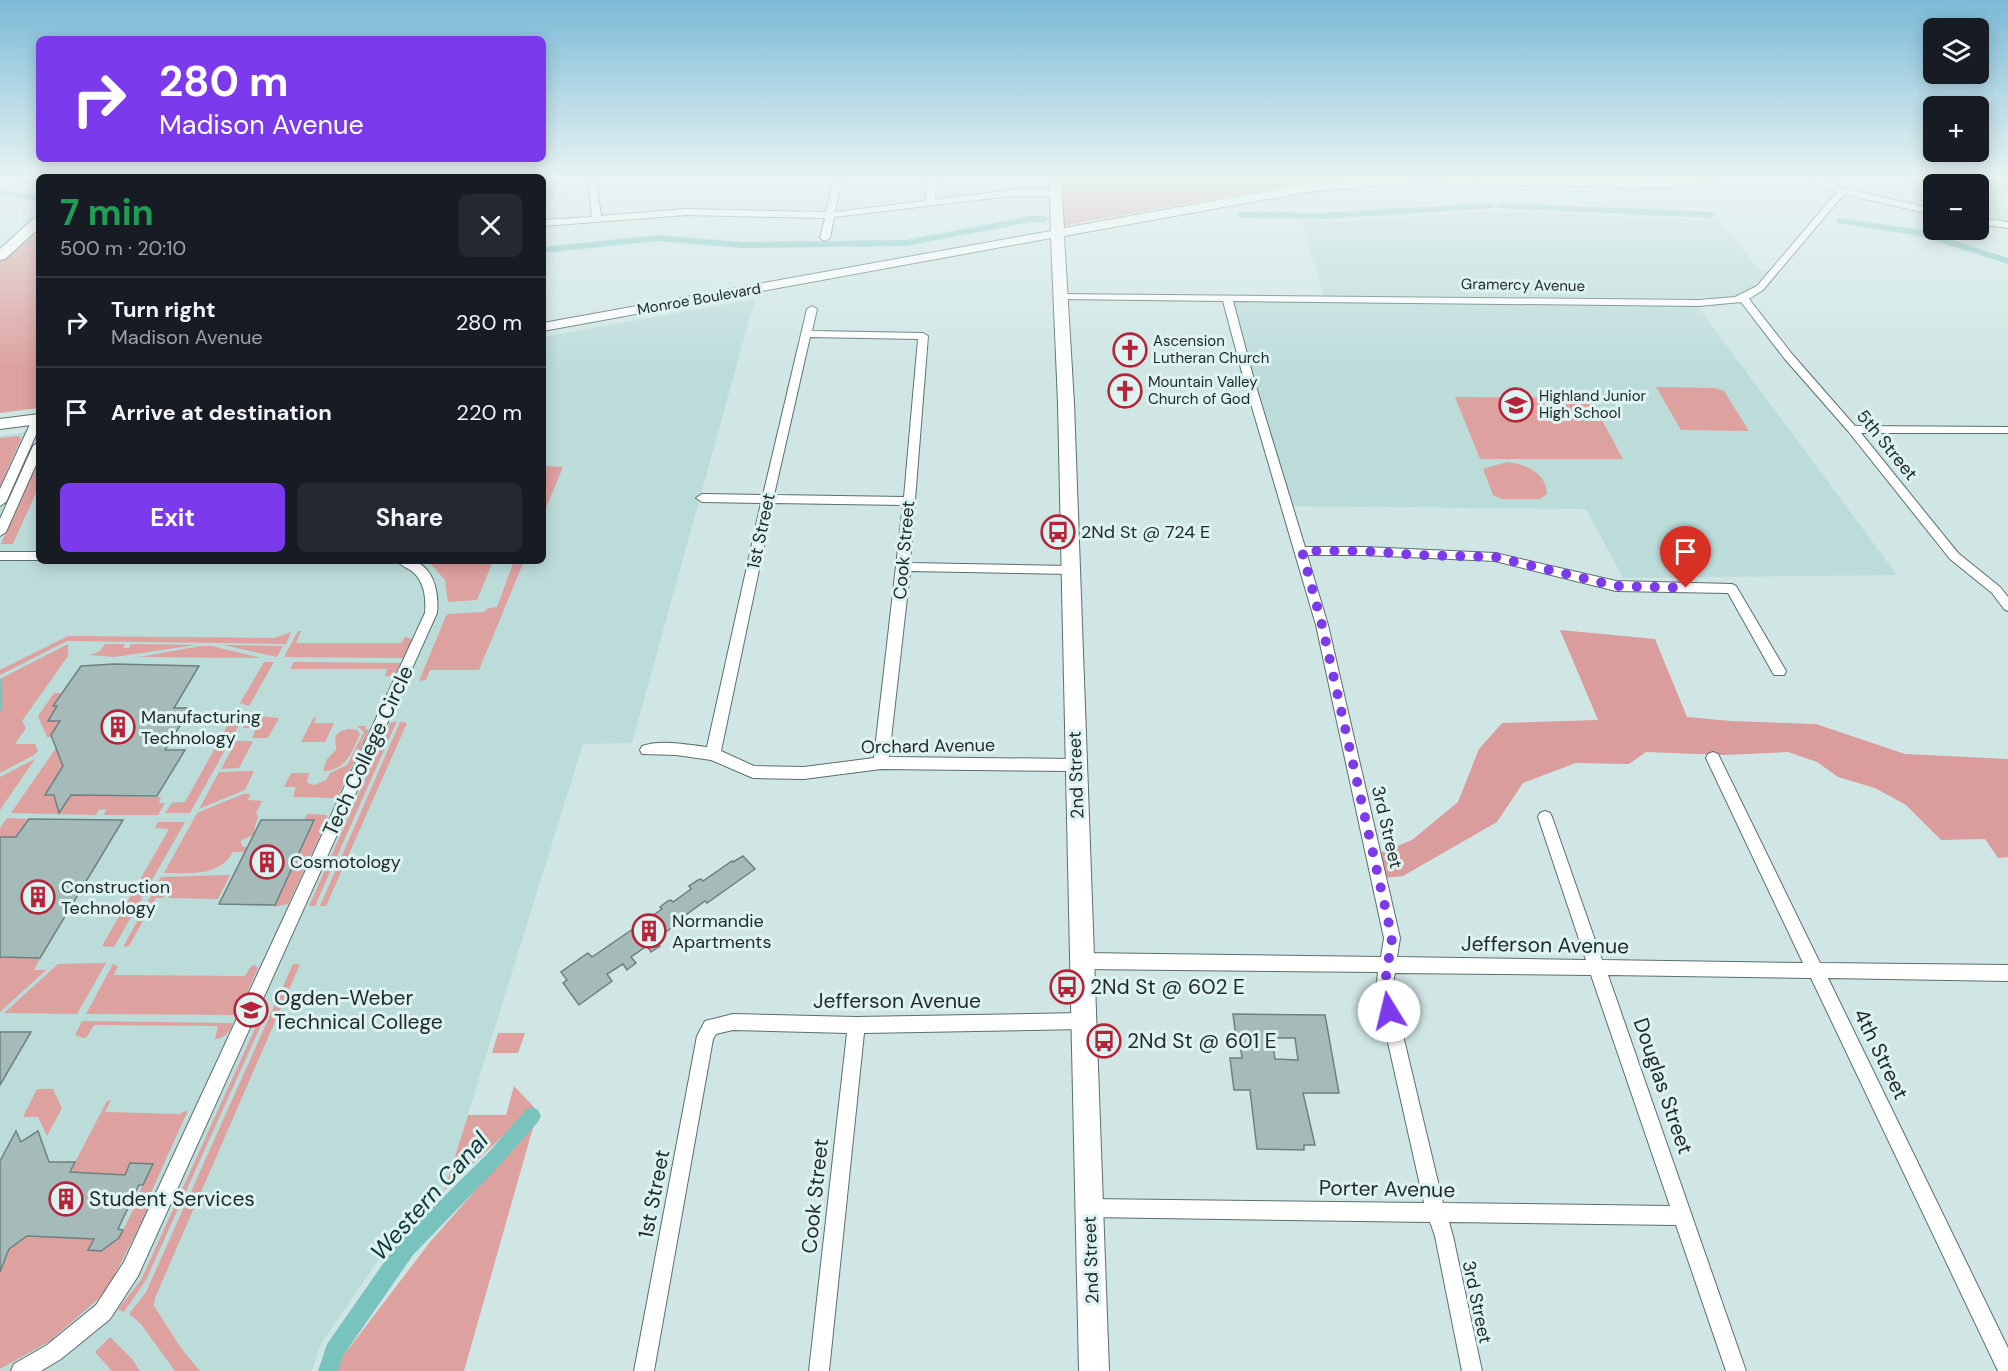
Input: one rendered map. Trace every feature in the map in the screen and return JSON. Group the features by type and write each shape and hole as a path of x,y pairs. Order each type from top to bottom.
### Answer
{"main road":[{"path":"0,256 16,242"},
{"name":"Monroe Boulevard","path":"546,326 1005,242"},
{"name":"2nd Street","path":"1059,242 1094,1371"},
{"path":"0,424 36,419"}],"street":[{"path":"1744,299 1769,278 1797,242"},
{"name":"Gramercy Avenue","path":"1061,296 1699,303 1744,299"},
{"name":"3rd Street","path":"1227,297 1249,380 1302,551 1322,625 1392,938 1386,964 1384,989 1436,1213 1444,1236 1472,1371"},
{"name":"5th Street","path":"1744,299 1788,356 1852,429 1954,556 2002,590 2008,606"},
{"name":"1st Street","path":"712,754 768,498 813,309"},
{"name":"Cook Street","path":"807,334 923,336 904,567 881,763"},
{"path":"0,502 36,423"},
{"path":"1852,429 2008,430"},
{"path":"0,532 36,453"},
{"path":"702,498 908,501"},
{"path":"1302,551 1364,551 1495,557 1616,586 1732,589 1779,671"},
{"path":"0,556 36,556"},
{"name":"Tech College Circle","path":"21,1371 54,1352 103,1312 131,1269 431,613 434,601 429,582 419,570 408,564"},
{"path":"904,567 1070,570"},
{"name":"Orchard Avenue","path":"648,750 676,749 712,754 753,772 804,773 881,763 1076,765"},
{"name":"4th Street","path":"1713,758 2008,1370"},
{"name":"Douglas Street","path":"1545,817 1600,969 1736,1371"},
{"name":"Jefferson Avenue","path":"1082,962 2008,973"},
{"name":"Jefferson Avenue","path":"711,1027 733,1022 856,1025 1083,1021"},
{"name":"Cook Street","path":"819,1371 856,1025"},
{"name":"1st Street","path":"644,1371 705,1036 711,1027"},
{"name":"Porter Avenue","path":"1090,1208 1683,1216"}],"shaded area":[{"path":"21,242 36,242 36,408 0,413 0,261"},
{"path":"1307,242 1737,242 1758,269 1768,272 1741,298 1324,296"},
{"name":"Ogden-Weber Technical College","path":"755,299 632,743 583,744 444,1191 394,1237 321,1344 312,1371 0,1371 0,436 36,430 36,564 546,564 546,336"},
{"name":"Highland Junior High School","path":"1231,299 1696,304 1897,575 1623,578 1586,509 1291,506"},
{"path":"1656,387 1715,388 1724,391 1749,431 1681,430"},
{"path":"1455,397 1590,398 1623,459 1480,459"},
{"path":"19,436 21,439 0,486 0,438"},
{"path":"36,462 36,493 13,544 1,544"},
{"path":"1507,462 1533,470 1543,480 1547,494 1540,499 1502,499 1493,495 1483,469"},
{"path":"546,466 563,467 546,508"},
{"path":"431,564 492,564 477,600 448,602 445,580"},
{"path":"513,564 523,564 479,670 430,670 426,680 419,681 448,614 484,612 488,608 497,607"},
{"path":"1560,630 1655,639 1687,717 1816,724 1905,754 2008,759 2008,857 1998,858 1985,839 1941,840 1906,805 1875,788 1838,777 1817,762 1788,752 1724,755 1646,752 1629,764 1576,763 1523,783 1497,822 1403,876 1385,878 1380,853 1412,840 1458,802 1479,749 1502,723 1598,720"},
{"path":"298,631 301,631 296,643 401,643 405,637 413,639 403,658 284,657"},
{"path":"291,632 286,644 67,641 0,675 0,670 68,636 275,638"},
{"path":"68,644 68,656 22,721 26,728 15,744 35,744 38,751 0,773 0,679"},
{"path":"105,644 125,644 123,648 129,648 131,644 196,645 114,657 90,655 100,651"},
{"path":"223,645 283,646 277,657"},
{"path":"212,646 261,658 139,657"},
{"path":"264,662 274,662 249,706 240,703"},
{"path":"294,662 401,663 395,673 385,676 387,669 290,669"},
{"path":"54,693 63,693 48,720 60,721 52,737 47,737 38,716"},
{"path":"250,715 279,718 268,738 252,738 256,728 243,728"},
{"path":"244,716 190,813 165,813 172,803 185,802 230,721 234,717"},
{"path":"316,717 314,723 334,723 325,742 301,742"},
{"path":"397,721 315,906 309,906 390,723"},
{"path":"400,722 407,723 326,906 320,906"},
{"path":"357,726 366,726 365,729 369,730 337,798 293,797 296,787 284,787 291,773 309,773 307,783 315,785 326,780 330,773 347,765 364,732"},
{"path":"348,729 357,730 360,734 351,754 343,764 323,771 327,759 336,750 337,735"},
{"path":"236,741 253,741 239,768 221,769"},
{"path":"56,748 64,767 46,795 54,795 56,801 71,795 161,797 159,803 165,803 158,815 104,815 106,809 99,810 96,815 11,813"},
{"path":"35,759 0,810 0,777"},
{"path":"254,771 245,790 199,809 219,772"},
{"path":"243,794 250,794 248,800 262,801 256,813 258,816 253,835 240,841 243,847 248,847 245,852 233,852 220,866 212,870 193,873 164,873 197,813"},
{"path":"307,814 326,815 328,819 288,904 274,907 314,821 304,820"},
{"path":"7,818 29,819 16,837 0,837 0,828"},
{"path":"158,822 185,822 114,947 102,946 169,829 155,828"},
{"path":"230,875 218,899 168,898 172,891 153,891 161,877"},
{"path":"152,894 165,894 163,898 156,898 129,946 123,947"},
{"path":"0,957 40,958 34,970 46,970 0,1012"},
{"path":"106,963 77,1014 4,1013 58,964"},
{"path":"113,964 118,966 114,975 245,976 251,966 255,965 258,968 237,1015 86,1014"},
{"path":"293,964 300,964 155,1298 154,1306 181,1348 200,1371 175,1371 141,1324 129,1314 146,1292"},
{"path":"82,1021 233,1023 227,1034 215,1039 218,1026 94,1025 87,1037 83,1038 75,1035"},
{"path":"262,1023 146,1280 124,1312 118,1309 141,1280 257,1024"},
{"path":"498,1033 525,1033 518,1053 492,1053"},
{"path":"514,1086 534,1107 444,1191 468,1115 506,1115"},
{"path":"37,1089 53,1089 62,1108 47,1136 38,1117 23,1117"},
{"path":"111,1100 105,1112 179,1114 188,1110 150,1195 138,1195 152,1164 131,1163 125,1175 70,1172 107,1101"},
{"path":"534,1124 464,1371 337,1371 340,1360 430,1242"},
{"path":"136,1204 146,1204 147,1211 106,1292 50,1341 0,1369 0,1264 6,1260 9,1249 27,1236 94,1239 89,1250 101,1251 119,1238"},
{"path":"110,1337 132,1359 140,1371 112,1371 95,1352"}],"building":[{"name":"Manufacturing Technology","path":"114,664 199,666 174,708 191,708 165,750 185,750 157,796 71,795 59,813 54,795 45,795 63,766 51,735 60,721 48,721 57,706 53,706 81,666"},
{"name":"Construction Technology","path":"29,819 123,820 40,958 0,957 0,837 16,837"},
{"name":"Cosmotology","path":"261,820 314,820 275,905 219,904"},
{"name":"Normandie Apartments","path":"743,856 755,869 683,917 688,923 680,928 677,924 655,940 660,946 651,952 647,946 631,957 636,963 627,970 623,964 607,974 612,981 579,1005 563,983 567,980 561,972 588,953 592,957 662,909 660,907 668,901 673,902 691,889 689,886 698,880 703,881"},
{"path":"1233,1014 1325,1015 1339,1093 1303,1093 1315,1145 1304,1145 1304,1150 1257,1149 1250,1090 1234,1090 1230,1058 1242,1058 1239,1037 1236,1037","holes":["1272,1038 1295,1038 1298,1060 1275,1059"]},
{"path":"0,1032 31,1032 0,1085"},
{"name":"Student Services","path":"16,1131 21,1142 38,1131 49,1162 75,1162 70,1172 125,1175 130,1163 153,1164 143,1185 139,1185 118,1229 123,1230 119,1238 101,1251 88,1250 94,1239 27,1236 9,1249 0,1272 0,1161"}],"waterway":[{"path":"546,250 620,242"},
{"path":"706,242 743,245 911,242"},
{"path":"1949,242 2008,261"},
{"path":"0,681 0,709"},
{"name":"Western Canal","path":"328,1371 334,1351 406,1248 493,1160 532,1116"}],"place":[{"name":"Ascension Lutheran Church","path":"1130,350"},
{"name":"Mountain Valley Church of God","path":"1125,391"},
{"name":"Highland Junior High School","path":"1516,405"},
{"name":"2Nd St @ 724 E","path":"1058,532"},
{"name":"Manufacturing Technology","path":"118,727"},
{"name":"Cosmotology","path":"267,862"},
{"name":"Construction Technology","path":"38,897"},
{"name":"Normandie Apartments","path":"649,931"},
{"name":"2Nd St @ 602 E","path":"1067,987"},
{"name":"Ogden-Weber Technical College","path":"251,1010"},
{"name":"2Nd St @ 601 E","path":"1104,1041"},
{"name":"Student Services","path":"66,1199"}],"route":[{"path":"1389,1011 1384,989 1386,964 1392,938 1322,625 1302,551 1364,551 1495,557 1616,586 1686,588"}]}
